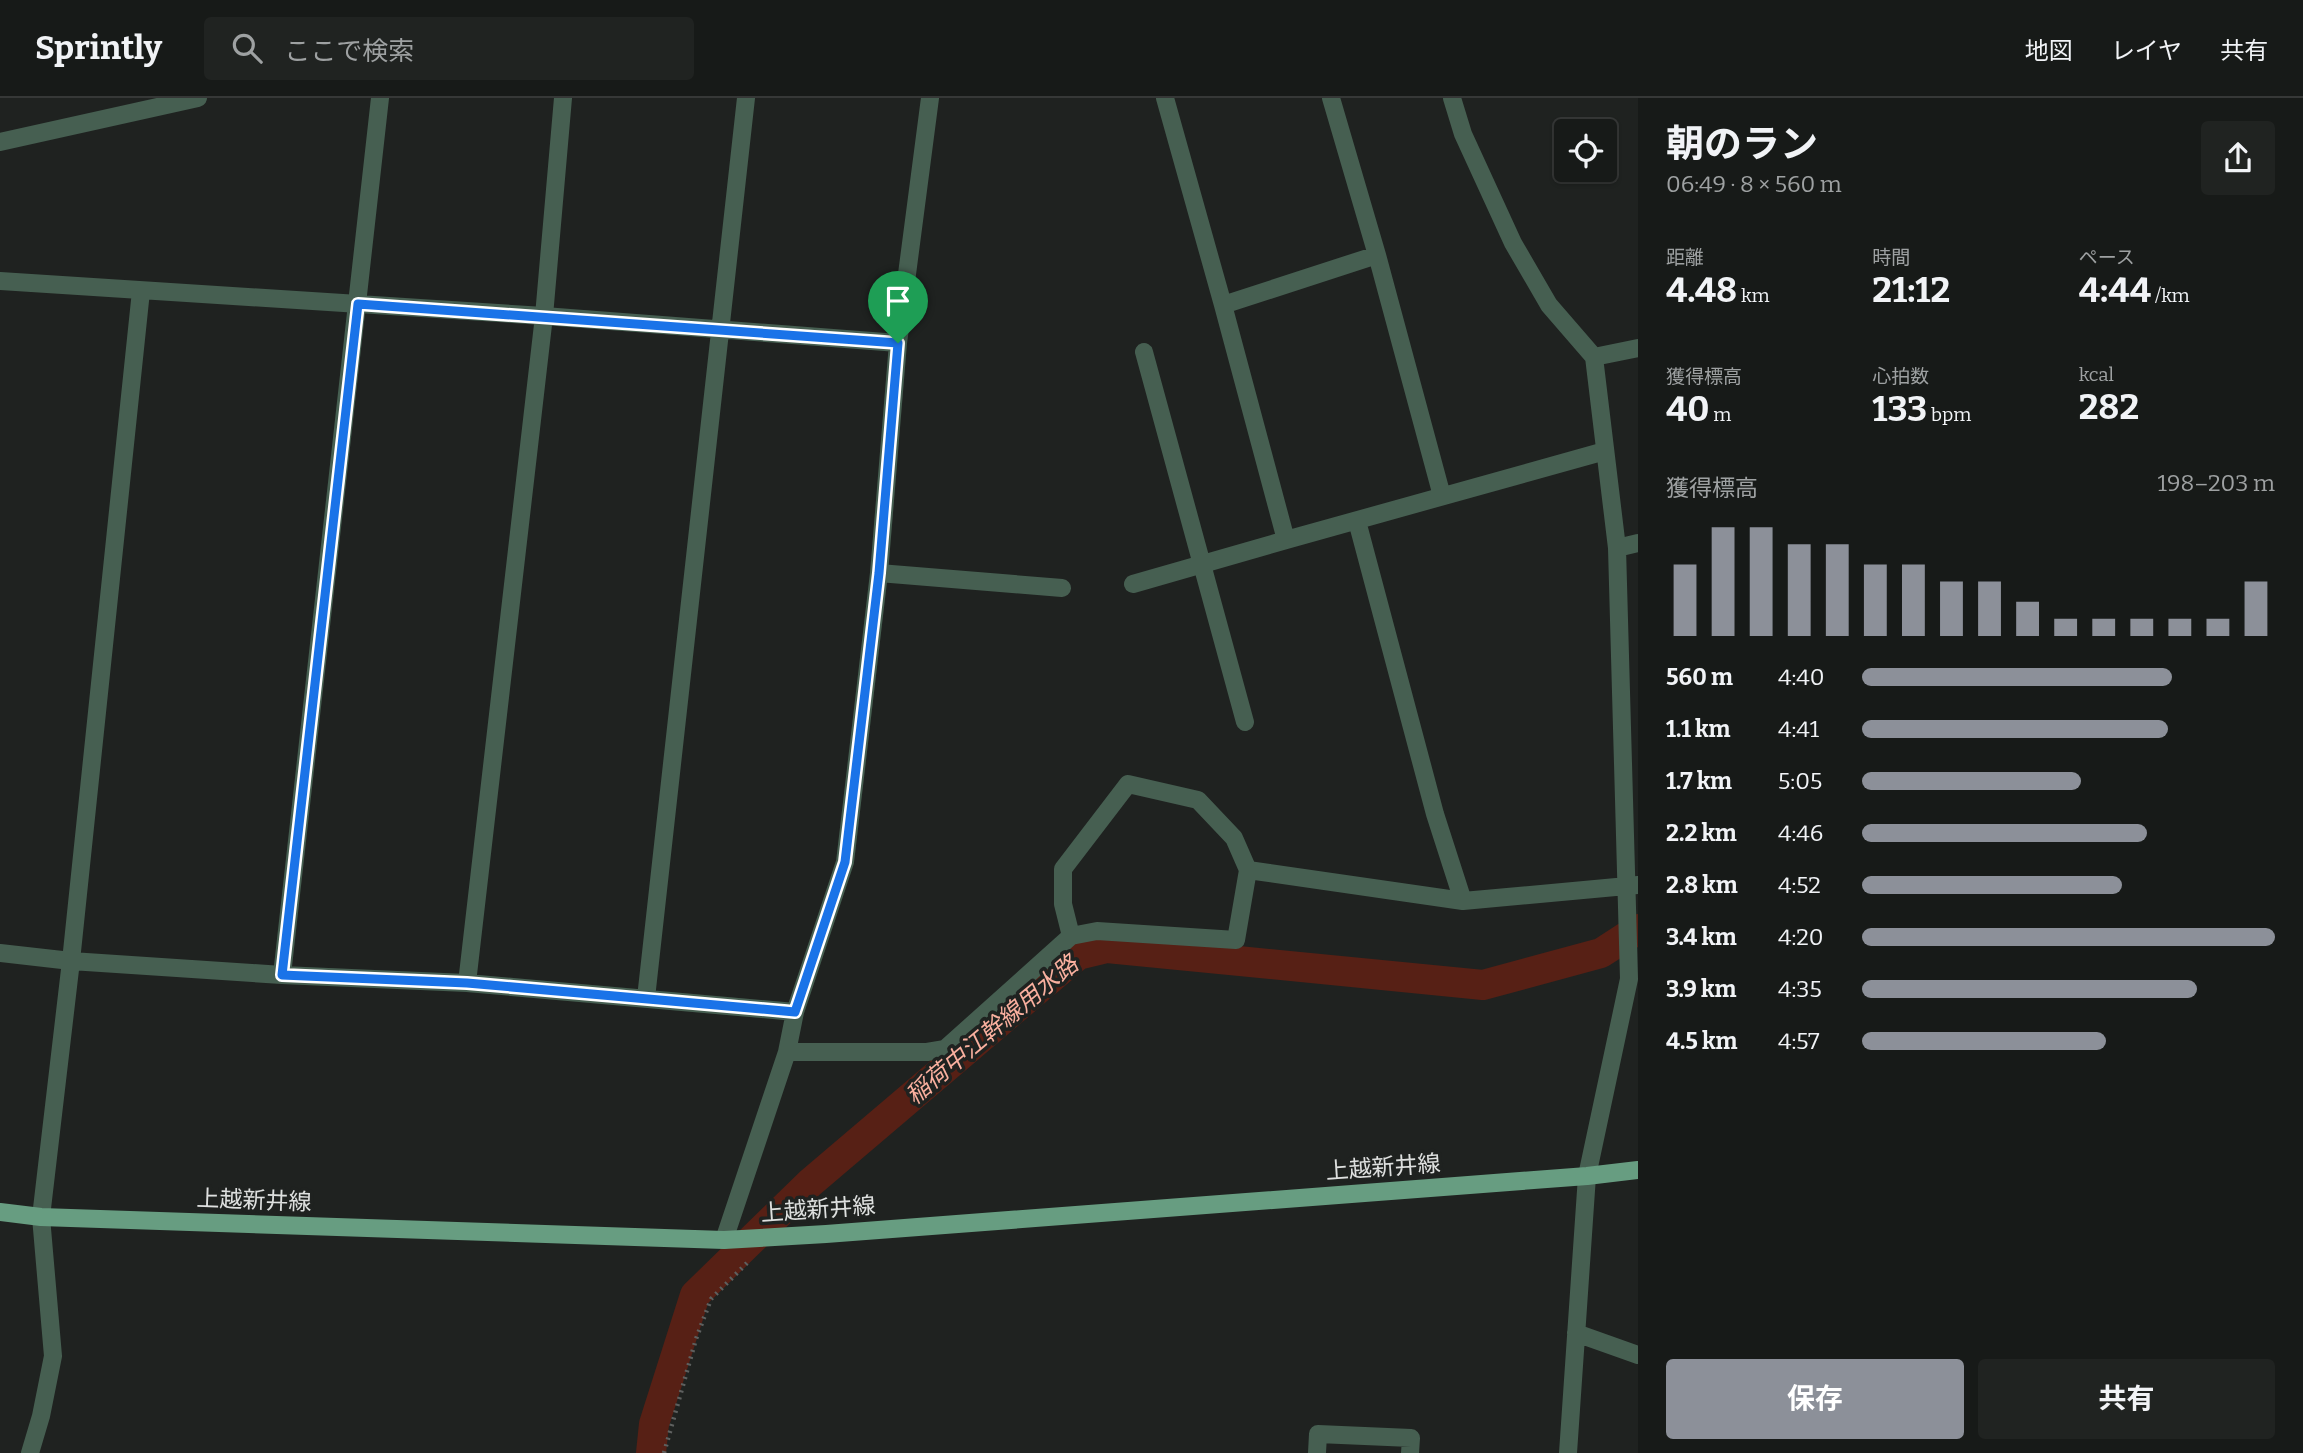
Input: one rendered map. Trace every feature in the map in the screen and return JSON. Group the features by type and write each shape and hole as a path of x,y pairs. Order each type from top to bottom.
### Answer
{"main road":[{"name":"上越新井線","path":"0,1212 41,1217 724,1240 1638,1170"}],"street":[{"path":"0,142 198,98"},
{"path":"282,975 380,98"},
{"path":"467,983 544,316 563,98"},
{"path":"646,998 746,98"},
{"path":"724,1240 787,1052 795,1012 845,862 879,573 898,343 930,98"},
{"path":"1165,98 1286,540"},
{"path":"1331,98 1442,496"},
{"path":"1452,98 1463,134 1513,243 1549,305 1594,357 1617,548 1631,736 1633,979 1587,1176 1568,1453"},
{"path":"1223,305 1377,256"},
{"path":"0,281 544,316 898,343"},
{"path":"30,1453 41,1416 53,1356 41,1217 71,961 141,290"},
{"path":"1594,357 1638,348"},
{"path":"1144,352 1245,722"},
{"path":"1133,584 1605,451"},
{"path":"1357,521 1435,814 1463,901"},
{"path":"1617,548 1638,543"},
{"path":"879,573 1062,588"},
{"path":"787,1052 927,1052 945,1049 1071,936 1097,931 1236,940 1248,870 1234,838 1198,800 1128,785 1063,869 1063,904 1071,936"},
{"path":"1248,870 1463,901 1633,886"},
{"path":"0,953 71,961 282,975 467,983 795,1012"},
{"path":"1576,1333 1638,1355"},
{"path":"1317,1453 1318,1434 1411,1438 1410,1453"}],"path":[{"path":"664,1453 696,1339 711,1299 774,1236"}],"waterway":[{"name":"稲荷中江幹線用水路","path":"651,1453 654,1424 695,1295 810,1183 1078,955 1107,948 1483,985 1601,953 1638,929"}],"route":[{"path":"358,304 898,343 879,573 845,862 795,1012 467,983 282,975 358,304"}]}
